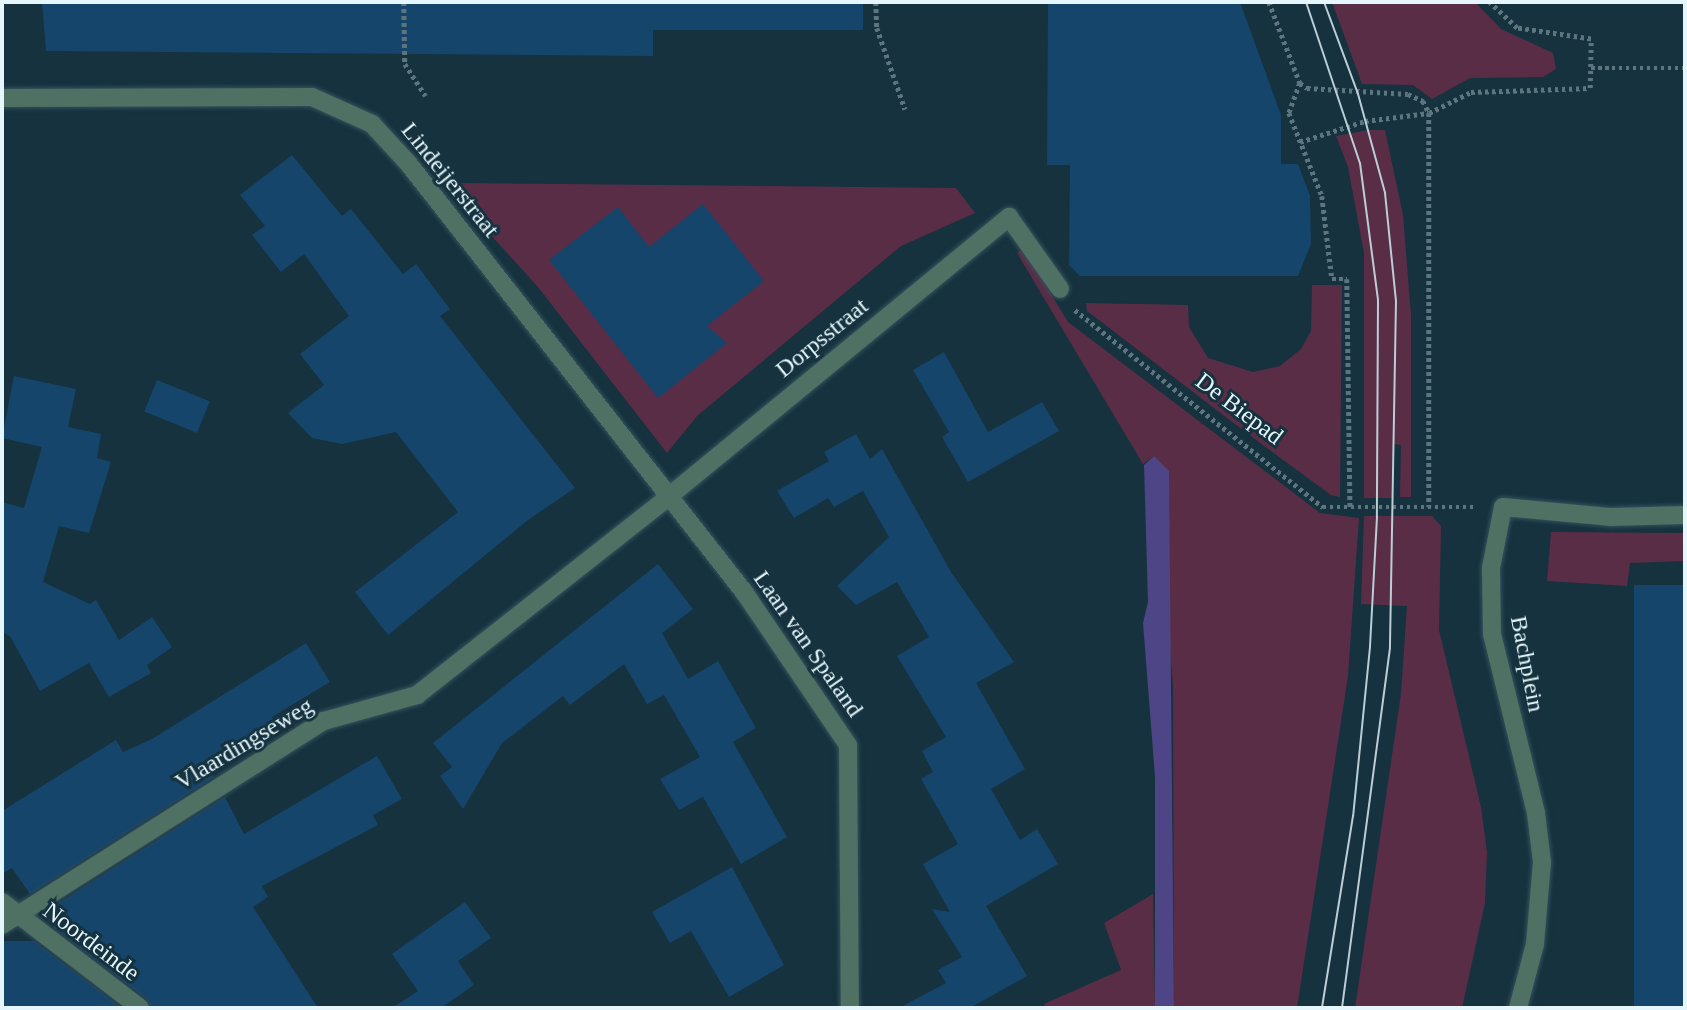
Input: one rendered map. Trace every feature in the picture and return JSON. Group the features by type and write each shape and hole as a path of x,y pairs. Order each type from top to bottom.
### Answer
{"street":[{"name":"Lindeijerstraat","path":"2,98 312,97 372,124 408,163 667,498"},
{"name":"Dorpsstraat","path":"667,498 1009,217 1060,289"},
{"name":"Vlaardingseweg","path":"6,914 324,721 417,695 667,498"},
{"name":"Laan van Spaland","path":"667,498 744,592 848,746 850,1008"},
{"path":"1503,507 1610,517 1685,515"},
{"name":"Bachplein","path":"1503,507 1491,568 1492,634 1536,813 1542,862 1535,944 1518,1008"},
{"name":"Noordeinde","path":"6,914 140,1008"}],"path":[{"path":"404,2 405,64 426,96"},
{"path":"876,2 877,28 905,110"},
{"path":"1269,2 1300,83 1289,113 1322,196 1332,279 1347,279 1350,507"},
{"path":"1300,142 1365,121 1429,113 1471,92 1590,88 1591,39 1517,28 1489,2"},
{"path":"1591,68 1685,68"},
{"path":"1300,83 1319,92 1408,94 1423,101 1429,113 1429,507"},
{"name":"De Biepad","path":"1060,289 1080,316 1323,507 1503,507"}],"shaded area":[{"path":"1332,2 1475,2 1501,29 1553,53 1556,69 1543,77 1470,78 1432,99 1413,85 1362,84"},
{"path":"1385,130 1403,215 1411,315 1411,497 1400,497 1401,445 1393,444 1392,498 1364,498 1364,253 1348,167 1336,136"},
{"path":"456,183 956,188 975,213 901,246 697,416 667,453 538,287 450,190"},
{"path":"1023,248 1068,322 1320,513 1359,518 1348,676 1297,1008 1174,1008 1173,686 1154,456 1143,464 1017,253"},
{"path":"1312,285 1342,285 1340,497 1331,495 1252,437 1087,311 1086,303 1188,305 1189,327 1208,358 1253,372 1280,366 1301,349 1311,331"},
{"path":"1154,456 1169,471 1174,1008 1155,1008 1155,777 1143,623 1148,602 1144,465"},
{"path":"1364,516 1432,516 1441,526 1439,630 1481,807 1487,852 1485,903 1462,1008 1355,1008 1401,694 1407,606 1361,604"},
{"path":"1551,532 1685,533 1685,561 1630,563 1627,586 1547,581"},
{"path":"1153,894 1155,1008 1046,1008 1044,1004 1121,970 1104,923"}],"building":[{"path":"42,2 863,2 863,30 653,30 653,56 46,51"},
{"path":"1048,2 1240,2 1281,115 1281,164 1298,164 1310,196 1311,244 1298,276 1080,276 1069,265 1070,165 1047,165"},
{"path":"292,155 342,216 351,209 403,274 416,264 450,309 440,316 575,488 528,520 388,635 355,592 458,512 396,432 342,444 312,438 288,413 324,385 300,354 349,316 304,254 281,272 252,235 265,226 240,195"},
{"path":"703,204 764,281 707,326 727,343 658,398 549,260 618,207 649,247"},
{"path":"944,352 988,432 1042,402 1059,431 968,482 942,437 949,432 913,370"},
{"path":"14,376 76,389 68,427 101,434 97,458 111,462 89,533 59,526 43,582 90,604 96,600 119,640 152,617 172,647 147,665 151,673 109,697 89,663 40,691 10,636 2,632 2,502 24,508 42,447 2,438"},
{"path":"157,380 210,401 197,433 144,412"},
{"path":"856,434 870,459 882,449 951,572 1014,662 976,683 1025,769 991,789 1020,840 1037,829 1058,864 986,906 1027,976 970,1008 899,1008 946,983 938,970 962,957 932,909 950,912 923,864 958,844 921,779 933,772 922,751 946,737 897,656 929,637 897,582 856,605 837,586 889,537 863,491 834,507 828,498 794,518 777,491 829,461 824,452"},
{"path":"658,564 693,609 662,633 688,679 718,661 756,728 733,742 787,837 741,864 703,797 679,810 660,779 700,757 664,695 647,704 624,664 570,705 563,696 502,743 463,809 440,776 452,767 433,743"},
{"path":"1634,585 1685,585 1685,1008 1634,1008"},
{"path":"306,643 330,682 272,717 279,727 210,769 214,777 30,894 12,868 2,874 2,811 116,740 123,752 152,739"},
{"path":"377,756 402,799 373,815 378,825 262,886 268,897 253,907 318,1008 151,1008 147,999 52,926 43,913 225,797 244,834"},
{"path":"732,867 784,965 729,997 691,931 670,943 652,912"},
{"path":"465,902 491,938 458,961 474,985 441,1008 392,1008 418,991 392,954"},
{"path":"2,941 34,941 122,1008 2,1008"}],"tram line":[{"path":"1306,2 1360,163 1378,300 1377,517 1370,647 1353,816 1322,1008"},
{"path":"1324,2 1358,94 1385,193 1396,301 1390,648 1342,1008"}]}
